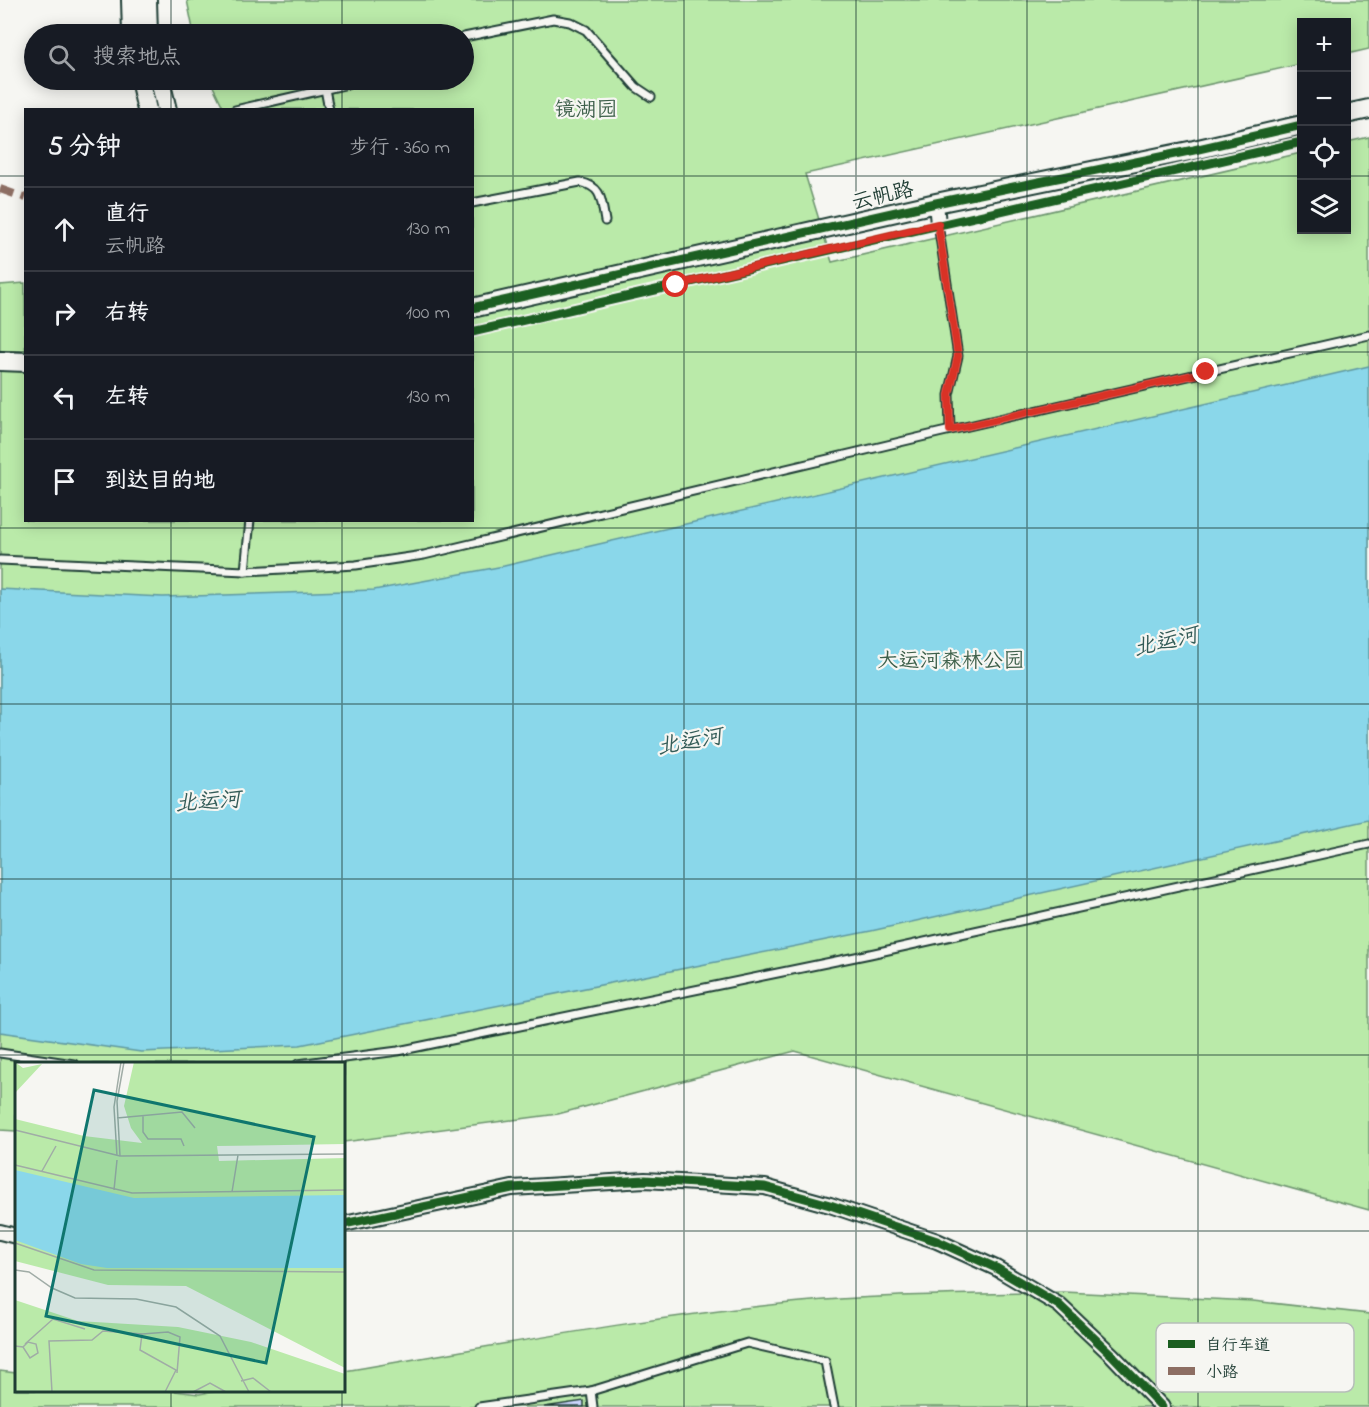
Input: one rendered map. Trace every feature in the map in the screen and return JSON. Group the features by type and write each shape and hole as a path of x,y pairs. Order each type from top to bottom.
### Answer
{"street":[{"path":"130,0 131,24"},
{"path":"147,0 148,24"},
{"path":"142,90 147,108"},
{"path":"162,90 167,108"},
{"path":"1351,113 1369,109"},
{"name":"云帆路","path":"474,308 936,203 1194,150 1298,126"},
{"path":"936,203 938,224"},
{"path":"0,362 24,362"},
{"path":"345,1224 512,1188 645,1180 765,1187 830,1205 937,1241 996,1268 1059,1305 1112,1354 1162,1407"},
{"path":"0,1232 15,1236"}],"lane":[{"path":"474,35 553,19 570,22 586,30 636,87 651,97"},
{"path":"244,108 321,90"},
{"path":"325,90 329,108"},
{"path":"474,203 580,182 591,184 601,195 605,220"},
{"path":"938,224 958,356 949,395 950,430"},
{"path":"0,560 245,571 356,565 424,555 950,430 1369,335"},
{"path":"245,571 250,522"},
{"path":"313,1062 398,1051 870,954 1369,844"},
{"path":"0,1053 61,1062"},
{"path":"478,1407 591,1391 747,1342 825,1361 834,1407"},
{"path":"591,1391 593,1407"}],"green space":[{"name":"大运河森林公园","path":"187,0 1369,0 1369,49 1351,53 1351,18 1297,18 1297,65 805,174 832,262 1297,154 1297,234 1351,234 1351,141 1369,137 1369,1210 795,1051 558,1114 345,1142 345,1062 15,1062 15,1131 0,1130 0,285 24,283 24,522 474,522 474,108 224,108 215,90 474,90 474,24 192,24"},
{"path":"1064,1292 1253,1301 1369,1314 1369,1407 0,1407 0,1371 15,1373 15,1392 183,1392 199,1394 210,1392 345,1392 345,1371 686,1315 834,1299"}],"water":[{"name":"北运河","path":"1369,366 1369,820 871,931 300,1045 141,1052 0,1032 0,589 163,597 374,590 504,566"}],"building":[{"path":"584,1401 584,1407 544,1407"}],"marked path":[{"path":"0,189 24,197"}],"cycle path":[{"path":"474,308 936,203 1194,150 1298,126"},
{"path":"474,332 1297,143"},
{"path":"345,1224 512,1188 645,1180 765,1187 830,1205 937,1241 996,1268 1059,1305 1162,1407"}],"route":[{"path":"676,285 938,224 958,356 949,395 950,430 1206,372"}],"park label":[{"name":"镜湖园","path":"586,111"}]}
